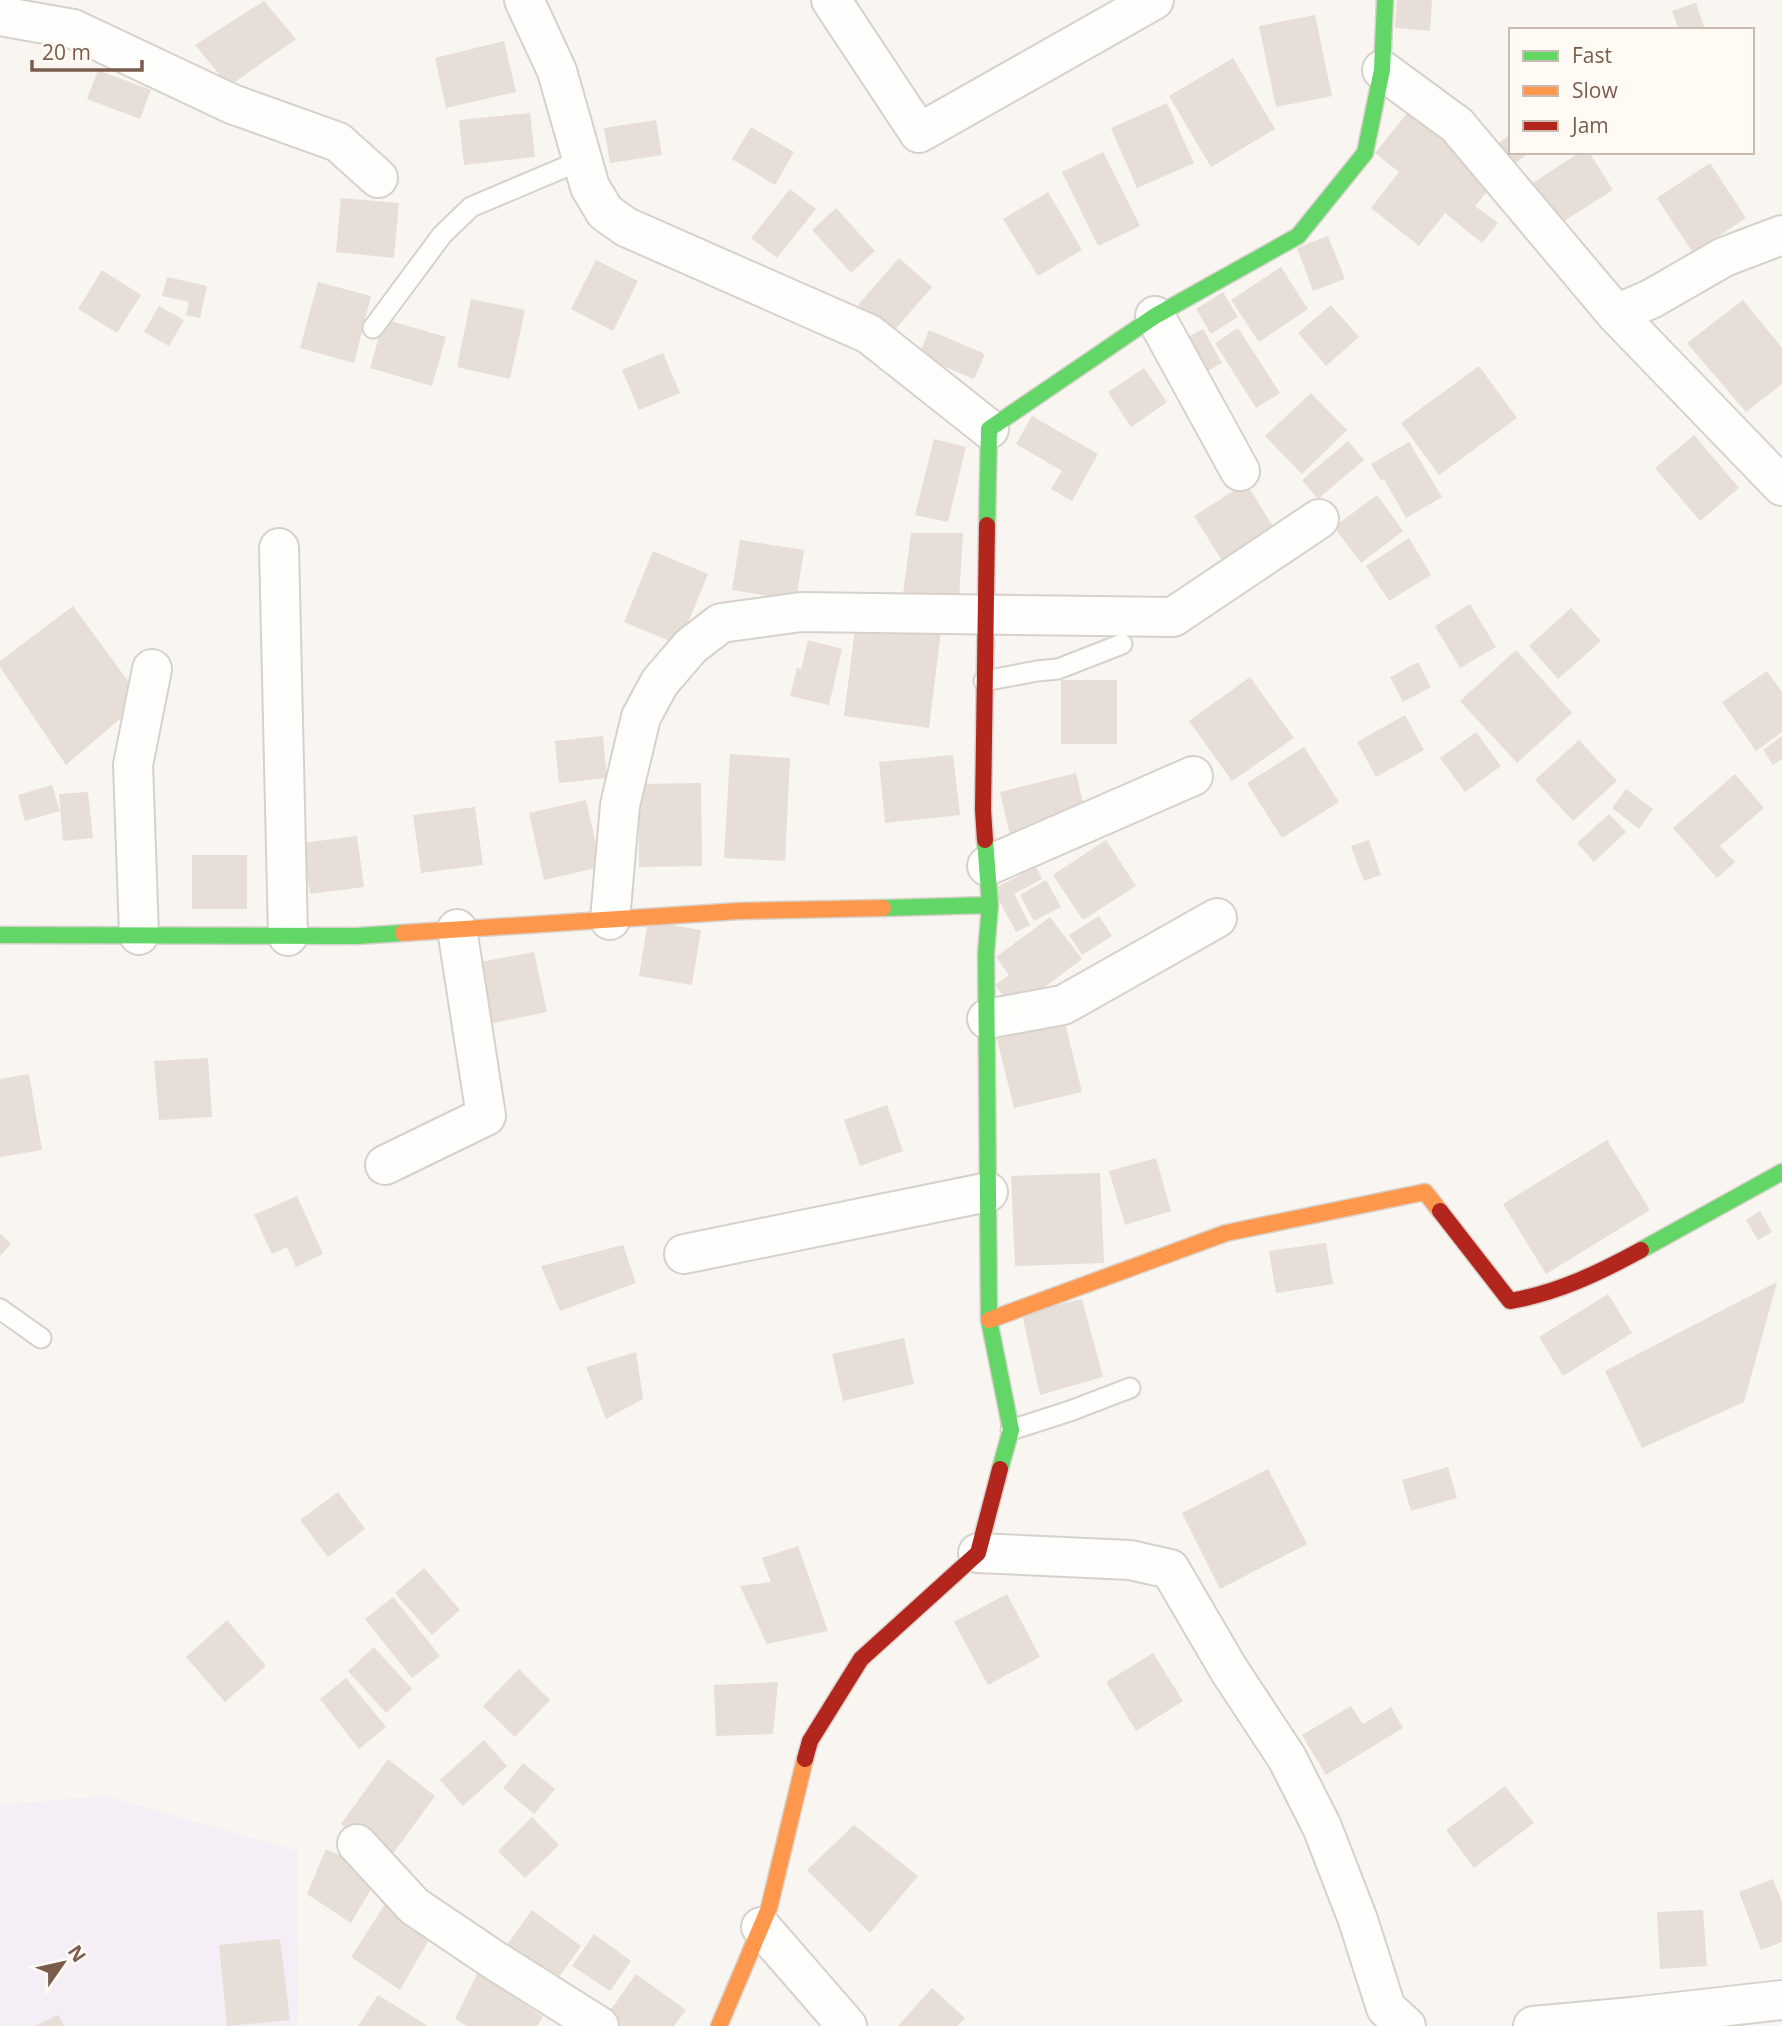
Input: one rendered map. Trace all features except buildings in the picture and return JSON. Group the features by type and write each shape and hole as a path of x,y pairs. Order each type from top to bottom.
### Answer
{"street":[{"path":"524,0 556,71 590,187 604,212 626,227 869,334 989,429"},
{"path":"831,0 919,133 1154,0"},
{"path":"989,429 1155,316 1298,236 1365,153 1382,70 1385,0"},
{"path":"0,16 73,29 232,104 338,142 378,178"},
{"path":"1382,70 1457,125 1616,314 1782,486"},
{"path":"1616,314 1651,299 1724,257 1782,235"},
{"path":"1155,316 1240,471"},
{"path":"719,2026 769,1908 810,1741 861,1659 978,1553 1011,1430 989,1320 986,953 990,905 983,810 989,429"},
{"path":"610,920 620,805 641,717 660,682 691,646 721,624 801,612 1173,617 1319,519"},
{"path":"279,548 288,936"},
{"path":"138,935 132,765 152,669"},
{"path":"987,866 1193,776"},
{"path":"0,936 357,936 740,911 990,905"},
{"path":"987,1019 1063,1005 1217,918"},
{"path":"385,1165 486,1115 457,929"},
{"path":"989,1320 1226,1233 1425,1192 1510,1301 1539,1296 1602,1272 1782,1172"},
{"path":"684,1254 988,1192"},
{"path":"978,1553 1130,1560 1170,1569 1229,1670 1287,1758 1322,1827 1358,1920 1386,2008 1401,2025"},
{"path":"357,1844 414,1906 599,2026"},
{"path":"761,1927 847,2026"},
{"path":"1532,2026 1782,2000"}],"lane":[{"path":"373,328 442,235 471,206 582,160"},
{"path":"984,681 1058,669 1122,644"},
{"path":"0,1309 41,1338"},
{"path":"1011,1430 1130,1388"}],"shaded area":[{"path":"105,1796 298,1851 297,2026 0,2026 0,1805"}],"traffic: fast":[{"path":"987,525 989,429 1155,316 1298,236 1365,153 1382,70 1385,0"},
{"path":"985,840 990,905 986,953 989,1320 1011,1430 1000,1469"},
{"path":"883,908 990,905"},
{"path":"0,935 357,936 403,933"},
{"path":"1641,1250 1782,1172"}],"traffic: slow":[{"path":"403,933 740,911 883,908"},
{"path":"989,1320 1226,1233 1425,1192 1440,1211"},
{"path":"719,2026 769,1908 805,1759"}],"traffic: jam":[{"path":"985,840 983,810 987,525"},
{"path":"1440,1211 1510,1301 1577,1281 1641,1250"},
{"path":"805,1759 810,1741 861,1659 978,1553 1000,1469"}]}
